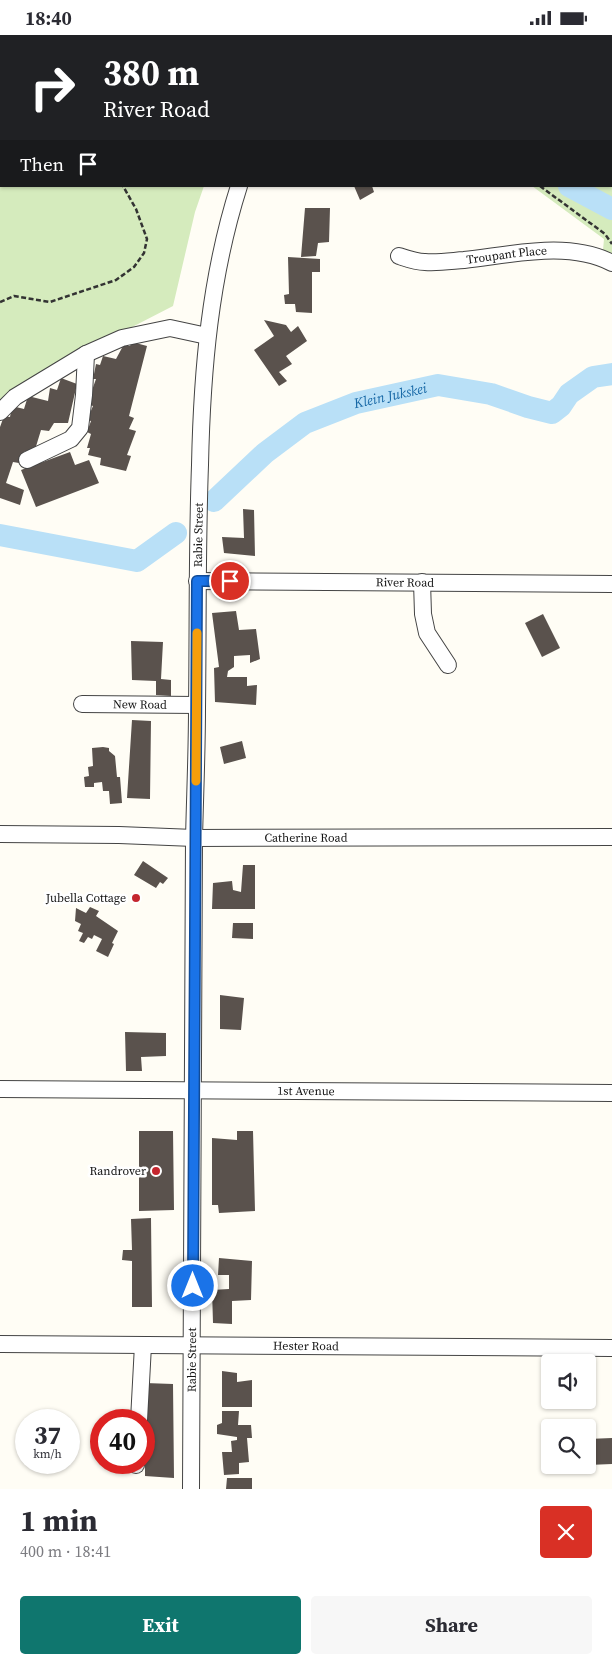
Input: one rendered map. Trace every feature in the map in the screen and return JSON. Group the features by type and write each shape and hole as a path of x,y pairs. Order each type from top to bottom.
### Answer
{"street":[{"name":"Rabie Street","path":"191,1489 194,838 197,581 202,393 207,336 214,289 239,187"},
{"name":"Troupant Place","path":"399,256 417,261 436,263 531,252 568,251 590,254 612,263"},
{"path":"0,412 15,397 86,353 122,338 170,328 207,336"},
{"path":"27,459 70,439 80,428 86,353"},
{"name":"River Road","path":"197,581 612,584"},
{"path":"422,583 423,614 427,633 448,665"},
{"name":"New Road","path":"82,704 197,705"},
{"name":"Catherine Road","path":"0,834 194,838 612,837"},
{"name":"1st Avenue","path":"0,1089 612,1093"},
{"name":"Hester Road","path":"0,1344 612,1348"},
{"path":"140,1409 143,1345"}],"path":[{"path":"0,302 14,296 50,303 116,279 134,267 144,253 147,239 136,209 124,187"},
{"path":"541,187 605,234 612,244"}],"green space":[{"path":"0,187 204,187 195,212 173,306 70,359 0,404"},
{"path":"533,187 612,187 612,255 603,250 604,239"}],"building":[{"path":"354,187 372,187 374,192 360,200"},
{"path":"305,208 330,208 329,242 318,243 316,256 301,257"},
{"path":"288,257 320,259 320,272 312,272 312,313 296,312 295,304 285,304 284,295 289,294"},
{"path":"264,320 286,325 291,332 298,326 307,341 286,356 292,364 279,372 287,381 279,386 254,350 274,336"},
{"path":"132,342 147,346 129,416 134,418 129,429 136,431 127,455 131,456 126,471 100,465 101,458 88,455 90,448 87,448 91,434 87,432 91,421 87,420 93,406 90,405 93,393 91,393 96,379 93,379 96,364 100,365 103,356 116,359 123,346 130,346"},
{"path":"61,378 77,384 68,423 54,423 49,431 41,430 34,453 25,451 19,463 13,462 6,483 24,490 20,505 0,498 0,427 4,416 10,417 12,406 24,409 28,396 48,401 50,388 57,390"},
{"path":"70,452 75,465 89,460 99,483 36,507 21,470"},
{"path":"243,509 254,510 255,556 224,553 222,537 244,538"},
{"path":"236,611 239,630 256,629 260,659 250,663 250,655 234,656 234,667 228,671 227,677 247,677 247,686 257,685 256,705 215,702 214,668 219,667 212,613"},
{"path":"543,614 560,648 542,657 525,623"},
{"path":"131,641 163,642 161,679 171,680 171,696 156,695 156,681 132,680"},
{"path":"132,720 151,721 150,799 127,798"},
{"path":"242,741 246,758 224,764 220,747"},
{"path":"92,748 109,748 109,751 115,756 117,777 120,777 122,803 110,804 109,791 103,791 102,782 94,783 94,787 85,787 84,777 89,776 88,767 93,766"},
{"path":"143,861 168,878 163,884 160,882 156,888 134,875"},
{"path":"243,865 255,865 255,909 212,909 213,883 232,881 233,890 241,892"},
{"path":"90,907 99,911 96,916 118,931 108,957 96,951 102,939 94,935 92,939 88,937 84,943 79,941 83,933 78,931 81,924 75,921 76,908 86,913"},
{"path":"233,923 253,923 253,939 232,938"},
{"path":"220,995 244,998 241,1030 220,1029"},
{"path":"125,1032 166,1033 166,1056 141,1057 142,1071 126,1071"},
{"name":"Randrover","path":"139,1131 173,1131 174,1210 139,1211"},
{"path":"237,1131 253,1131 255,1211 219,1213 218,1205 212,1205 212,1138 237,1140"},
{"path":"151,1218 152,1307 132,1307 132,1261 122,1260 123,1250 132,1250 131,1219"},
{"path":"219,1258 252,1261 251,1300 232,1301 232,1324 213,1323 212,1290 229,1289 229,1275 218,1275"},
{"path":"222,1371 237,1373 237,1382 252,1380 252,1407 222,1407"},
{"path":"145,1383 173,1384 174,1478 145,1476 145,1474 155,1474 155,1409 145,1409"},
{"path":"222,1411 239,1411 238,1425 251,1425 252,1438 247,1438 249,1462 239,1463 239,1474 224,1475 222,1452 232,1452 231,1441 237,1440 237,1437 217,1434 217,1425 222,1423"},
{"path":"612,1438 612,1464 596,1465 596,1439"},
{"path":"227,1478 252,1478 252,1489 226,1489"}],"waterway":[{"path":"571,187 612,209"},
{"name":"Klein Jukskei","path":"214,501 265,453 305,423 356,403 438,385 491,394 552,413 561,406 569,394 593,377 612,374"},
{"name":"Klein Jukskei","path":"0,535 137,561 176,533"}],"slow traffic":[{"path":"196,781 197,633"}],"place":[{"name":"Jubella Cottage","path":"136,898"},
{"name":"Randrover","path":"156,1171"}],"route":[{"path":"193,1286 194,838 197,581 230,581"}]}
